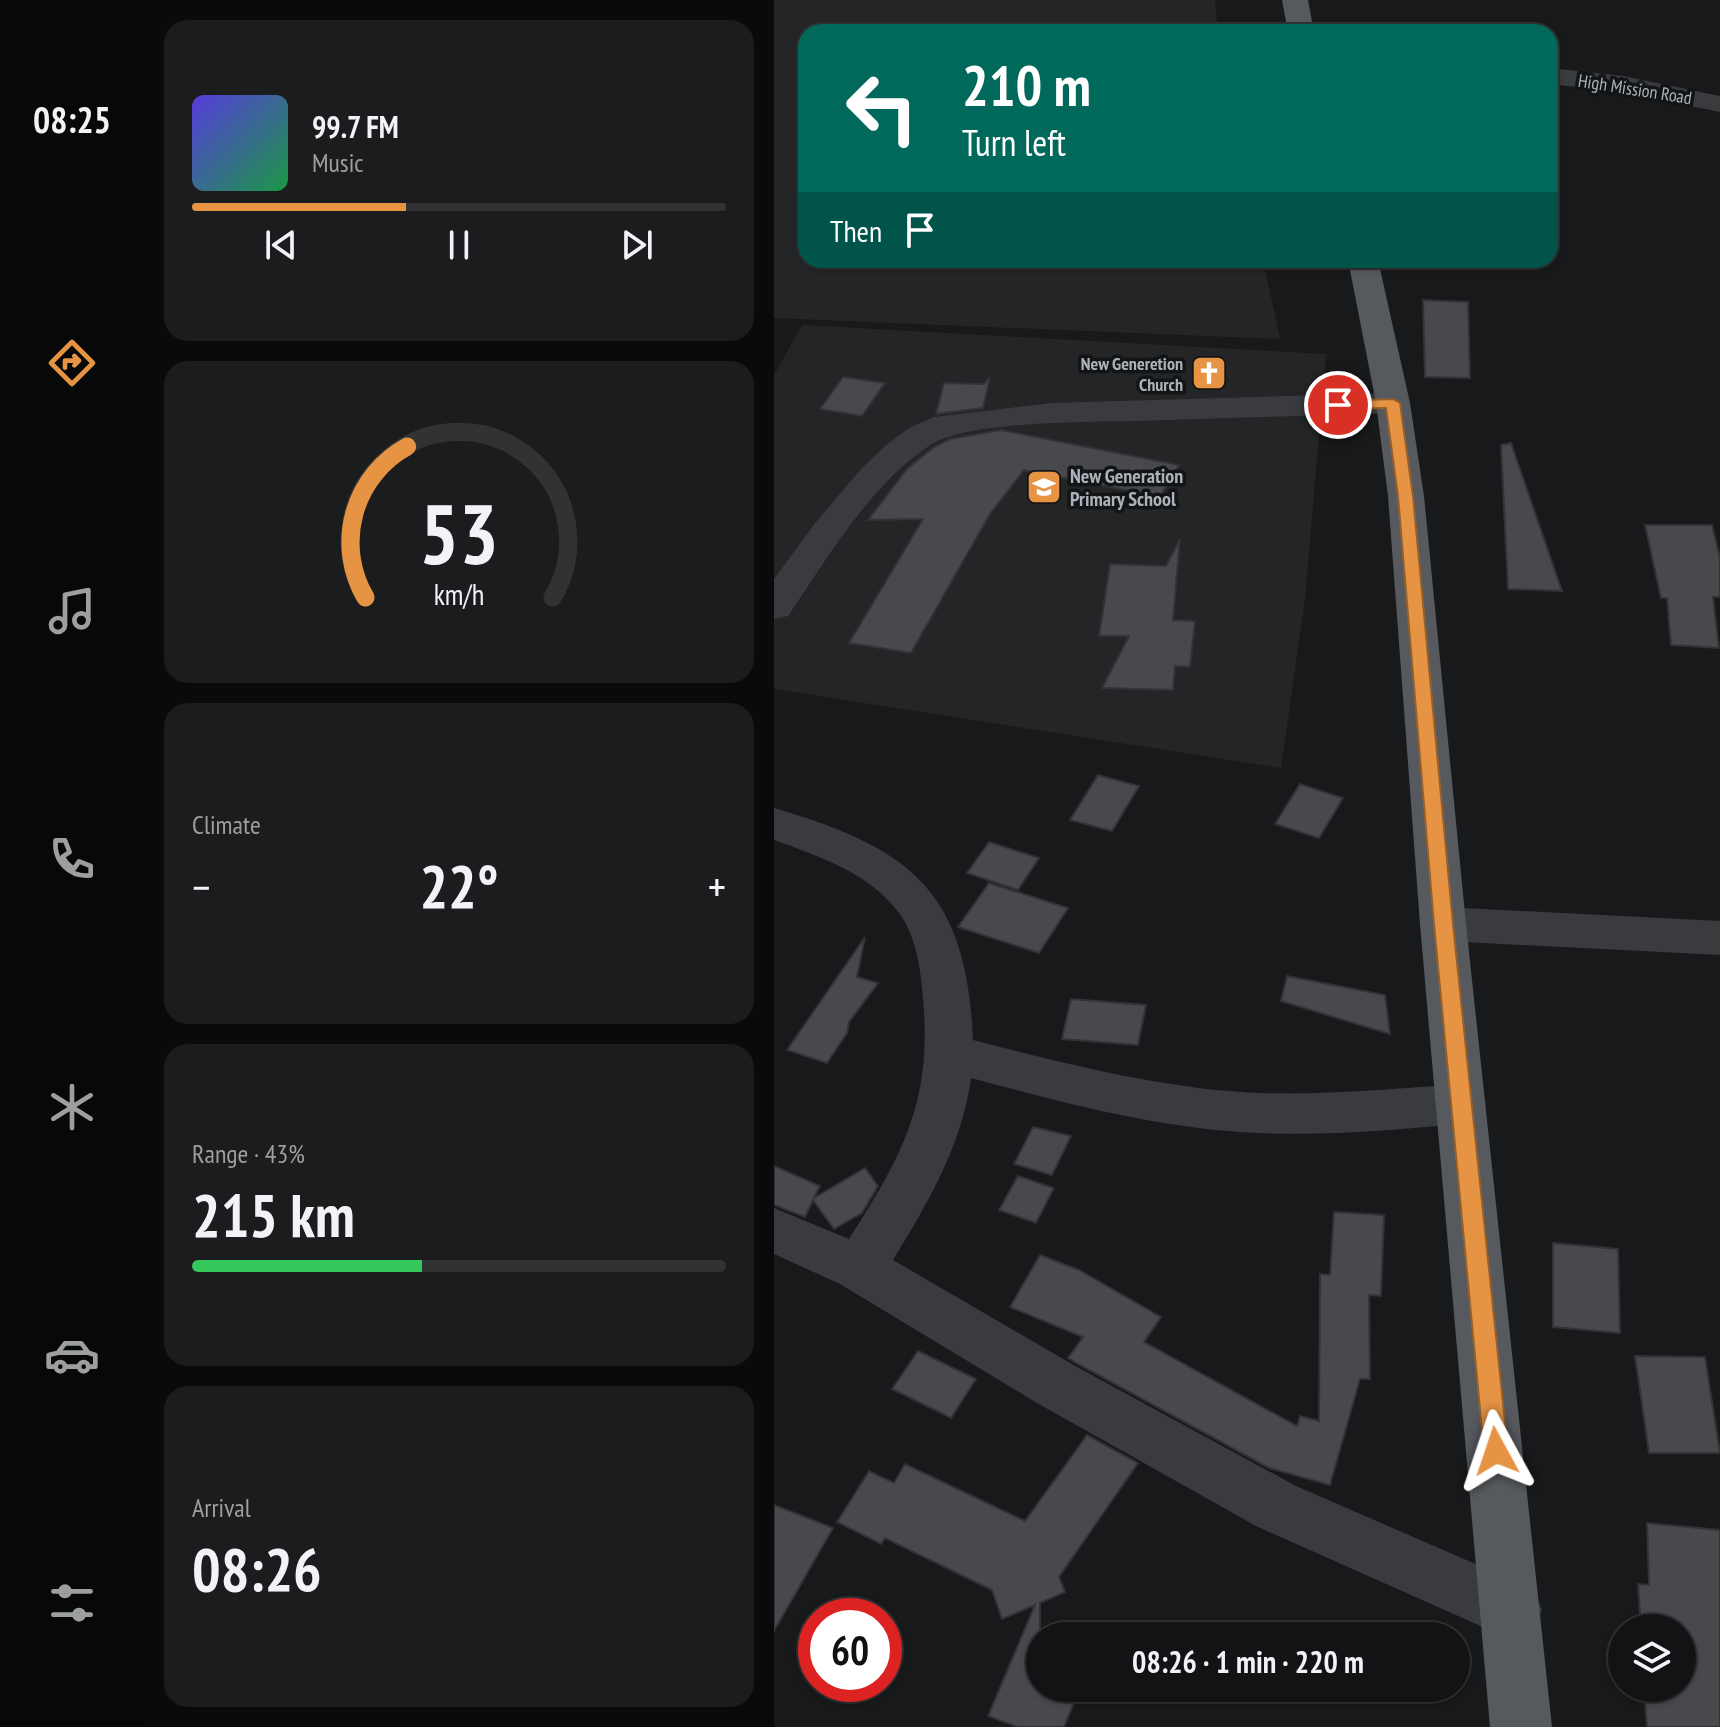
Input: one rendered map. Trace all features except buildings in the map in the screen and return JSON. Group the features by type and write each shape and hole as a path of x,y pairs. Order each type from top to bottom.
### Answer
{"main road":[{"path":"1295,0 1300,24"},
{"path":"1365,268 1393,403 1406,496 1443,924 1521,1727"}],"street":[{"name":"High Mission Road","path":"1558,77 1623,84 1720,104"},
{"path":"774,607 874,476 929,430 946,424 1052,413 1393,403"},
{"path":"774,823 877,867 916,902 937,943 946,985 949,1053 938,1124 902,1198 859,1268"},
{"path":"1443,924 1720,938"},
{"path":"949,1053 1084,1088 1230,1111 1344,1113 1461,1104"},
{"path":"774,1230 859,1268 1057,1385 1276,1506 1512,1610"}],"shaded area":[{"path":"774,0 1215,0 1217,24 798,24 798,268 1265,268 1280,339 774,318"},
{"name":"New Generation Primary School","path":"802,325 1326,354 1305,599 1281,768 774,689 774,375"}],"place":[{"name":"New Generetion Church","path":"1209,373"},
{"name":"New Generation Primary School","path":"1044,487"}],"route":[{"path":"1338,405 1393,403 1406,496 1443,924 1496,1451"}]}
